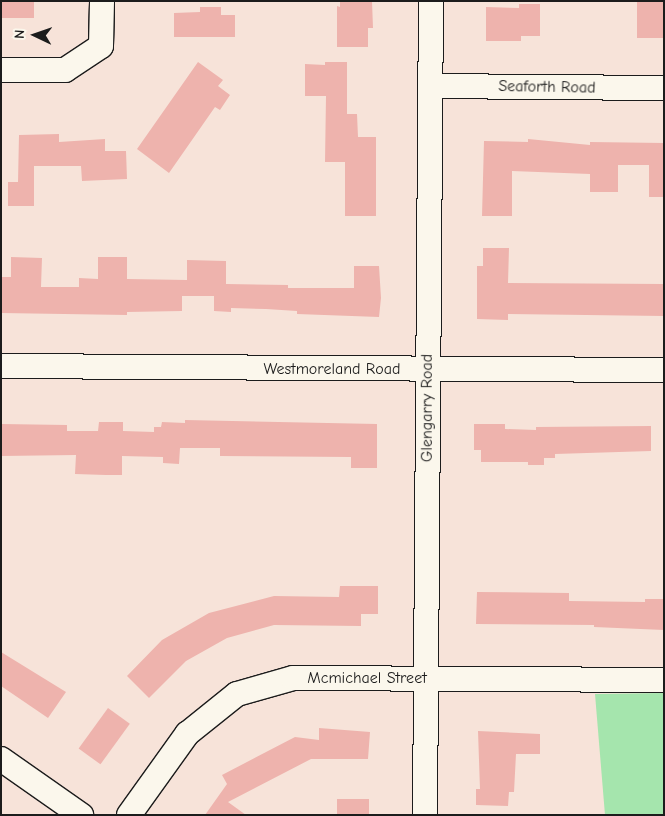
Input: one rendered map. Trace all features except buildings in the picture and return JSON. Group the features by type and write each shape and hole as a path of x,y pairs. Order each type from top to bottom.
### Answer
{"street":[{"path":"1,70 66,70 101,46 102,1"},
{"name":"Glengarry Road","path":"425,815 431,1"},
{"name":"Seaforth Road","path":"430,86 664,88"},
{"name":"Westmoreland Road","path":"1,366 664,370"},
{"name":"Mcmichael Street","path":"129,815 187,734 237,694 293,678 664,680"},
{"path":"1,759 80,815"}],"green space":[{"path":"664,693 664,815 605,815 595,694"}]}
